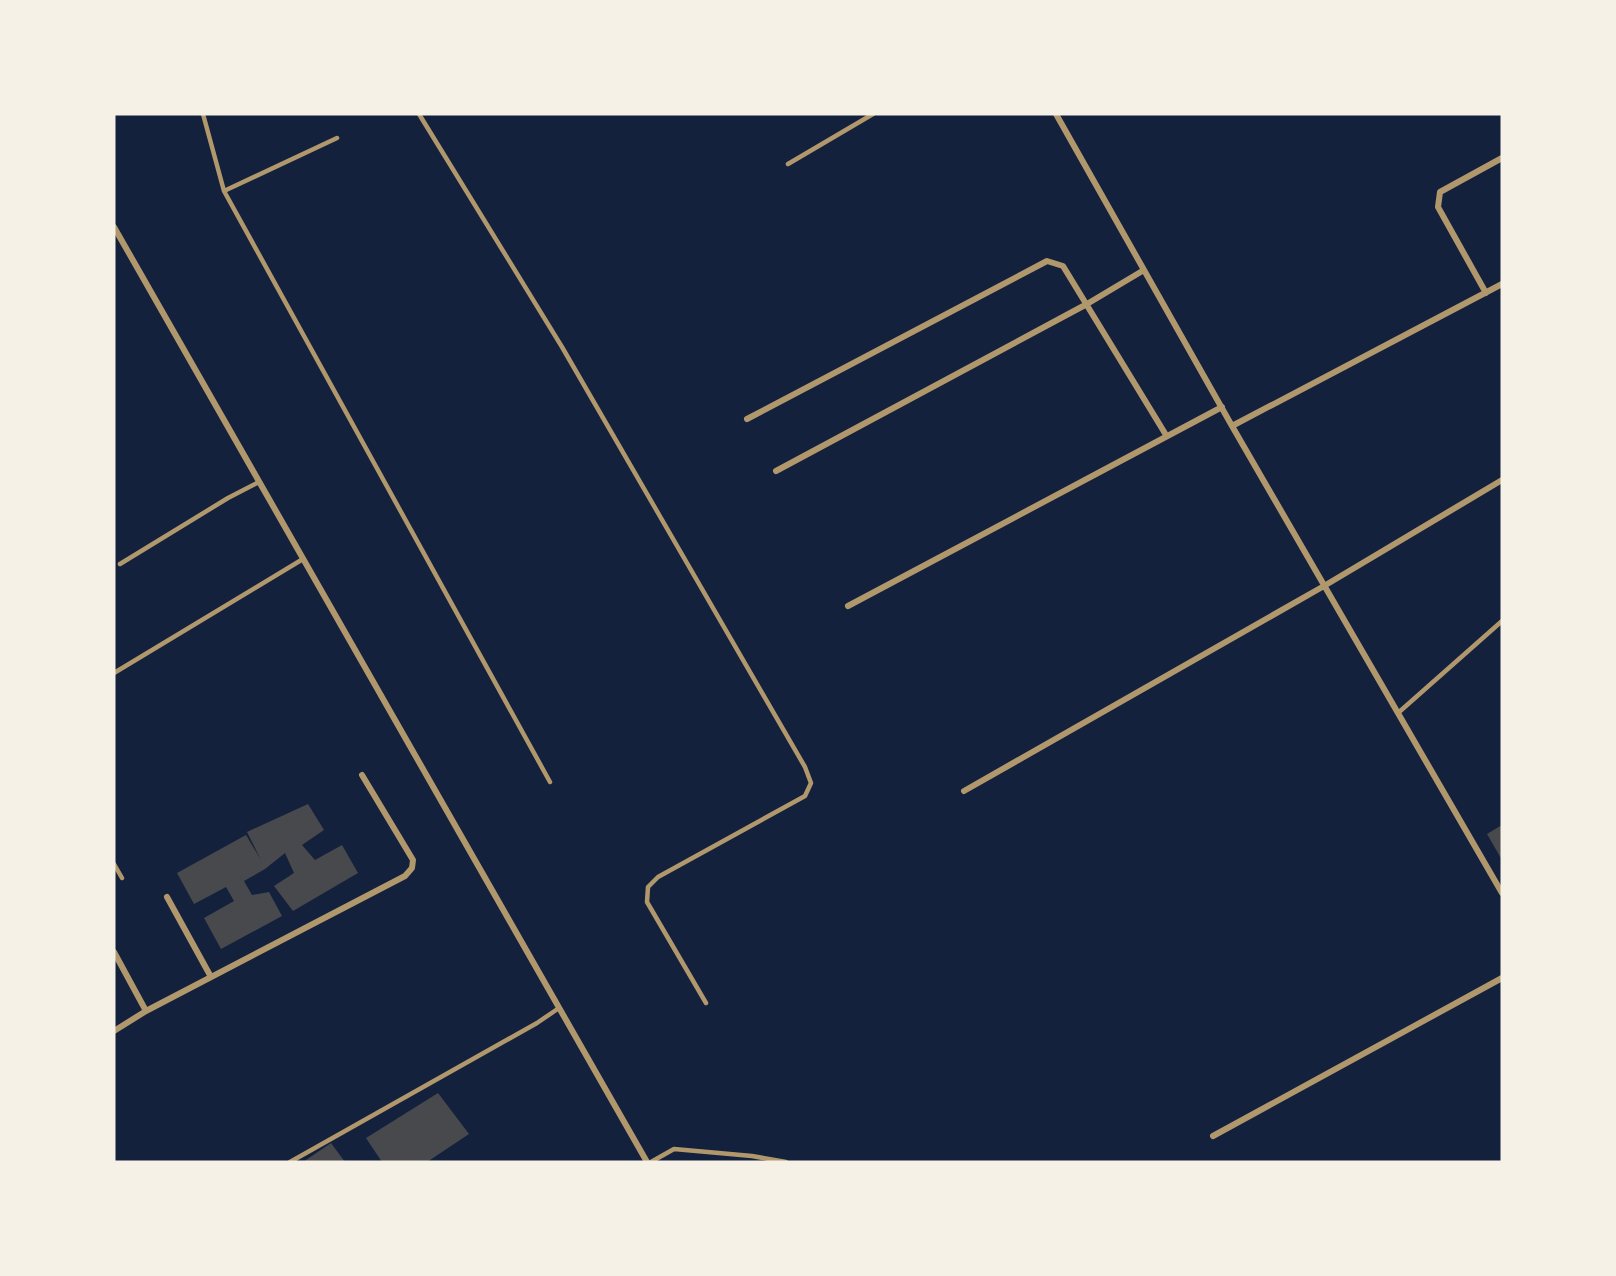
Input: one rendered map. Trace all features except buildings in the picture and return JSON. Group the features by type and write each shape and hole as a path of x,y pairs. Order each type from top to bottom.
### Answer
{"street":[{"path":"1056,114 1232,426 1502,893"},
{"path":"1486,293 1438,207 1440,192 1502,158"},
{"path":"114,227 649,1162"},
{"path":"747,419 1047,261 1063,266 1166,435"},
{"path":"776,471 1087,304 1144,270"},
{"path":"1232,426 1502,284"},
{"path":"848,606 1222,407"},
{"path":"964,791 1324,585 1502,480"},
{"path":"114,1031 146,1011 405,876 412,868 413,860 362,775"},
{"path":"167,897 211,977"},
{"path":"114,952 146,1011"},
{"path":"1213,1136 1502,978"}],"lane":[{"path":"203,114 224,191 550,782"},
{"path":"419,114 568,357 805,767 811,783 805,796 658,877 648,887 647,902 706,1003"},
{"path":"788,164 873,114"},
{"path":"224,191 337,138"},
{"path":"120,564 228,498 259,482"},
{"path":"114,674 303,559"},
{"path":"1398,713 1502,621"},
{"path":"114,864 122,878"},
{"path":"290,1162 537,1023 559,1008"},
{"path":"649,1162 674,1149 752,1156 786,1162"}]}
